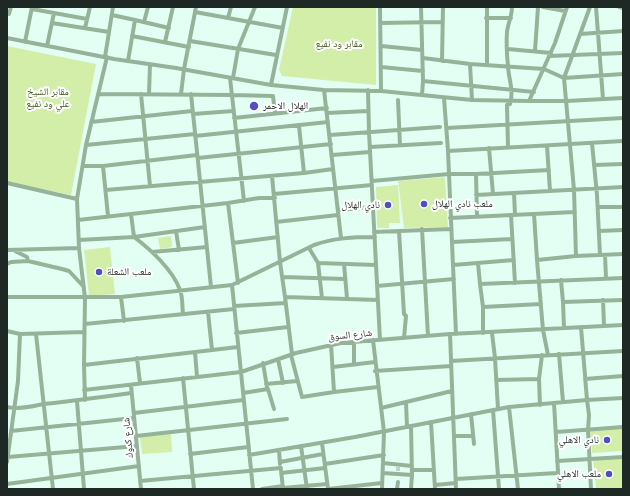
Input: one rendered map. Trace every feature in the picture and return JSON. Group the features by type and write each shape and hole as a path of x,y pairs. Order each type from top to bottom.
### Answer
{"street":[{"path":"9,14 11,7"},
{"path":"85,28 90,7"},
{"path":"85,400 85,298 79,248 77,199 86,145 106,57 113,7"},
{"path":"144,22 148,7"},
{"path":"165,42 173,7"},
{"path":"228,18 231,7"},
{"path":"244,201 240,178 231,78 238,49 255,7"},
{"path":"271,85 287,7"},
{"path":"380,7 381,91"},
{"path":"421,7 424,81 422,95"},
{"path":"442,7 442,61"},
{"path":"487,7 487,65"},
{"path":"508,147 507,105 510,104 512,89 508,67 507,31 511,18 512,7"},
{"path":"535,51 538,7"},
{"path":"529,101 550,55 566,9 543,7"},
{"path":"576,256 571,144 564,78 590,7"},
{"path":"596,7 603,98"},
{"path":"619,7 623,8"},
{"path":"25,42 32,8 87,19"},
{"path":"181,94 195,8 228,18 283,28"},
{"path":"48,46 54,13"},
{"path":"112,15 169,28"},
{"path":"486,18 511,18"},
{"path":"128,61 135,20"},
{"path":"380,23 442,22"},
{"path":"52,23 109,32"},
{"path":"580,34 623,31"},
{"path":"132,36 189,47"},
{"path":"7,38 128,61 184,69 271,85 324,90 368,90 472,100 567,101 623,98"},
{"path":"190,41 276,55"},
{"path":"381,46 422,50"},
{"path":"508,49 535,51 550,55 623,53"},
{"path":"423,58 470,64 544,69 564,78 623,74"},
{"path":"150,64 150,94"},
{"path":"470,64 472,100"},
{"path":"381,68 423,71"},
{"path":"424,81 534,92"},
{"path":"324,90 341,238"},
{"path":"368,90 380,340"},
{"path":"98,94 273,96 275,113"},
{"path":"141,94 150,186"},
{"path":"190,94 211,287"},
{"path":"444,98 447,128 456,334"},
{"path":"398,100 400,145"},
{"path":"234,118 326,108"},
{"path":"91,122 233,111"},
{"path":"327,113 368,111"},
{"path":"447,128 623,118"},
{"path":"86,145 328,122"},
{"path":"298,126 304,173"},
{"path":"330,135 440,127"},
{"path":"448,151 623,141"},
{"path":"370,147 441,143"},
{"path":"592,143 599,231 606,278"},
{"path":"83,166 103,166 148,160 238,154 331,144"},
{"path":"547,146 550,191"},
{"path":"489,148 493,194"},
{"path":"332,155 370,152"},
{"path":"594,165 623,164"},
{"path":"103,166 108,216"},
{"path":"106,190 272,176 333,169"},
{"path":"78,220 228,203 449,174 548,170"},
{"path":"476,174 477,217"},
{"path":"272,176 291,354 302,397 378,387"},
{"path":"7,183 77,199"},
{"path":"476,195 623,187"},
{"path":"514,193 512,239 515,282"},
{"path":"228,203 238,283"},
{"path":"276,222 373,207"},
{"path":"598,207 623,207"},
{"path":"450,218 575,212"},
{"path":"131,214 134,237 152,252 174,278 181,290 182,314"},
{"path":"534,214 540,304 548,355"},
{"path":"79,240 134,237 205,227"},
{"path":"374,232 451,229"},
{"path":"422,230 428,336"},
{"path":"599,231 623,230"},
{"path":"176,231 179,250"},
{"path":"399,231 404,314 406,316 404,338"},
{"path":"233,243 278,237"},
{"path":"7,297 121,298 232,285 326,240 375,237"},
{"path":"452,242 512,239"},
{"path":"152,252 207,247"},
{"path":"7,250 79,248"},
{"path":"308,248 318,262 322,298"},
{"path":"12,250 27,257 28,261"},
{"path":"538,260 576,256 623,254"},
{"path":"453,264 514,260"},
{"path":"7,264 11,262 28,261 68,271 84,287"},
{"path":"318,262 376,265"},
{"path":"478,263 483,333"},
{"path":"344,264 347,298"},
{"path":"283,277 345,279"},
{"path":"480,284 623,278"},
{"path":"377,286 454,279"},
{"path":"561,280 564,328"},
{"path":"232,285 253,489"},
{"path":"285,297 378,300"},
{"path":"121,298 124,321"},
{"path":"602,300 604,326"},
{"path":"563,302 623,300"},
{"path":"85,324 208,312 234,307 286,302"},
{"path":"482,307 540,304"},
{"path":"208,312 212,350"},
{"name":"شارع السوق","path":"84,390 241,372 291,354 331,344 450,334 623,325"},
{"path":"236,333 288,327"},
{"path":"581,327 589,415 588,430 591,489"},
{"path":"7,331 20,334 84,332"},
{"path":"492,333 496,358 499,489"},
{"path":"7,462 18,381 20,334"},
{"path":"36,334 53,489"},
{"path":"450,334 456,489"},
{"path":"373,340 375,371 384,432 382,489"},
{"path":"354,342 354,364"},
{"path":"331,344 334,392"},
{"path":"84,365 238,347"},
{"path":"451,360 623,351"},
{"path":"195,352 197,376"},
{"path":"560,354 563,402"},
{"path":"540,405 539,379 542,356"},
{"path":"137,358 140,383"},
{"path":"278,359 283,383"},
{"path":"333,367 375,362"},
{"path":"263,363 267,387 274,409"},
{"path":"375,371 451,366"},
{"path":"585,379 623,376"},
{"path":"183,378 194,489"},
{"path":"496,380 539,379"},
{"path":"243,393 297,381"},
{"name":"شارع كدوك","path":"131,385 141,489"},
{"path":"381,408 452,391"},
{"path":"7,407 15,409 131,393"},
{"path":"249,455 384,432 509,406 623,398"},
{"path":"134,413 243,400"},
{"path":"77,401 84,473 84,489"},
{"path":"406,402 412,470 411,489"},
{"path":"554,402 559,489"},
{"path":"509,406 518,489"},
{"path":"471,414 474,444"},
{"path":"12,431 134,418"},
{"path":"136,436 287,419"},
{"path":"431,422 435,487 456,481 498,476 557,473"},
{"path":"556,432 623,427"},
{"path":"454,436 473,436"},
{"path":"322,443 328,489 382,483"},
{"path":"8,457 136,446"},
{"path":"301,446 306,487"},
{"path":"190,454 248,447"},
{"path":"279,450 283,488"},
{"path":"280,462 324,454"},
{"path":"281,473 384,455"},
{"path":"557,461 623,457"},
{"path":"383,463 398,471 412,470"},
{"path":"7,484 139,466"},
{"path":"140,481 281,468"},
{"path":"383,473 412,470 434,470"},
{"path":"397,489 398,482"},
{"path":"262,489 306,487 327,484"}],"green space":[{"name":"مقابر ود نفيع","path":"293,7 376,7 376,85 282,76 279,70"},
{"name":"مقابر الشيخ علي ود نفيع","path":"7,46 96,64 71,195 7,182"},
{"name":"ملعب نادي الهلال","path":"445,177 448,227 404,228 398,181"},
{"name":"نادي الهلال","path":"398,185 400,223 389,223 389,228 377,228 376,187"},
{"path":"171,236 172,247 160,249 158,238"},
{"name":"ملعب الشعلة","path":"110,247 115,294 89,296 84,250"},
{"name":"نادي الاهلي","path":"623,428 623,451 592,453 590,430"},
{"path":"171,434 172,452 142,454 140,437"},
{"name":"ملعب الاهلي","path":"623,456 623,489 596,489 593,459"}],"place":[{"name":"الهلال الاحمر","path":"254,106"},
{"name":"ملعب نادي الهلال","path":"424,204"},
{"name":"نادي الهلال","path":"388,205"},
{"name":"ملعب الشعلة","path":"99,272"},
{"name":"نادي الاهلي","path":"607,440"},
{"name":"ملعب الاهلي","path":"609,474"}]}
